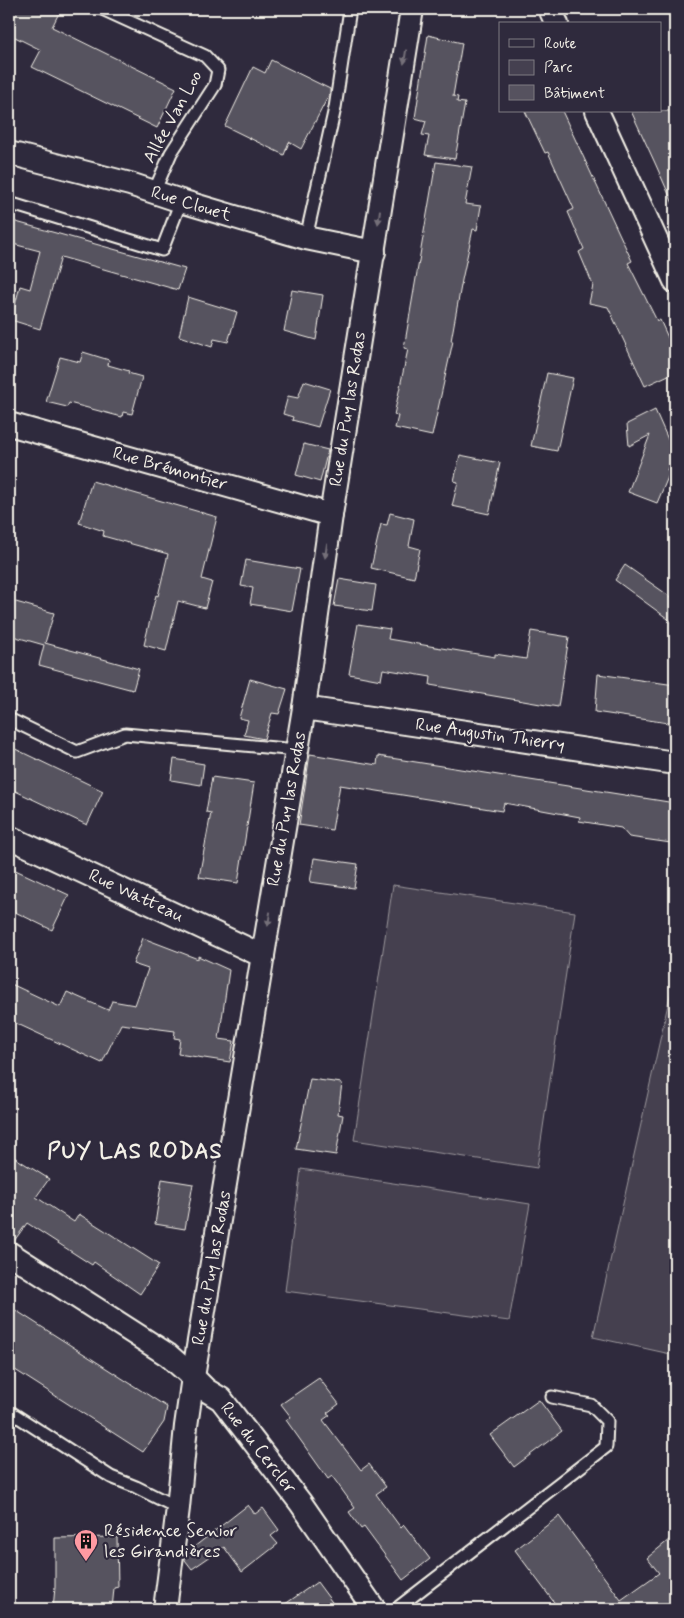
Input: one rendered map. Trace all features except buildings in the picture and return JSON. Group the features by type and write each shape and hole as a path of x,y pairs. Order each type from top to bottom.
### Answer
{"street":[{"name":"Rue du Puy las Rodas","path":"165,1609 193,1376 304,708 331,515 412,9"},
{"path":"550,9 556,22"},
{"path":"597,112 675,281"},
{"name":"Rue Clouet","path":"9,153 130,184 181,202 306,238 374,252"},
{"name":"Rue Brémontier","path":"9,424 331,515"},
{"name":"Rue Augustin Thierry","path":"304,708 675,763"},
{"name":"Rue Watteau","path":"9,837 263,956"},
{"name":"Rue du Cercler","path":"9,1253 168,1355 206,1390 221,1399 300,1502 374,1609"}],"lane":[{"name":"Allée Van Loo","path":"102,9 205,56 218,70 215,85 171,152 154,192"},
{"path":"306,238 335,108 350,9"},
{"path":"9,203 162,250 181,202"},
{"path":"9,719 76,752 125,734 297,750"},
{"path":"396,1609 606,1448 607,1421 591,1405 552,1396"},
{"path":"9,1411 110,1477 178,1508"}],"green space":[{"path":"393,885 575,912 537,1168 354,1140"},
{"path":"673,982 675,983 675,1355 593,1337"},
{"path":"301,1169 530,1204 509,1321 285,1291"}],"place":[{"name":"Résidence Senior les Girandières","path":"86,1562"}],"district":[{"name":"PUY LAS RODAS","path":"135,1152"}]}
